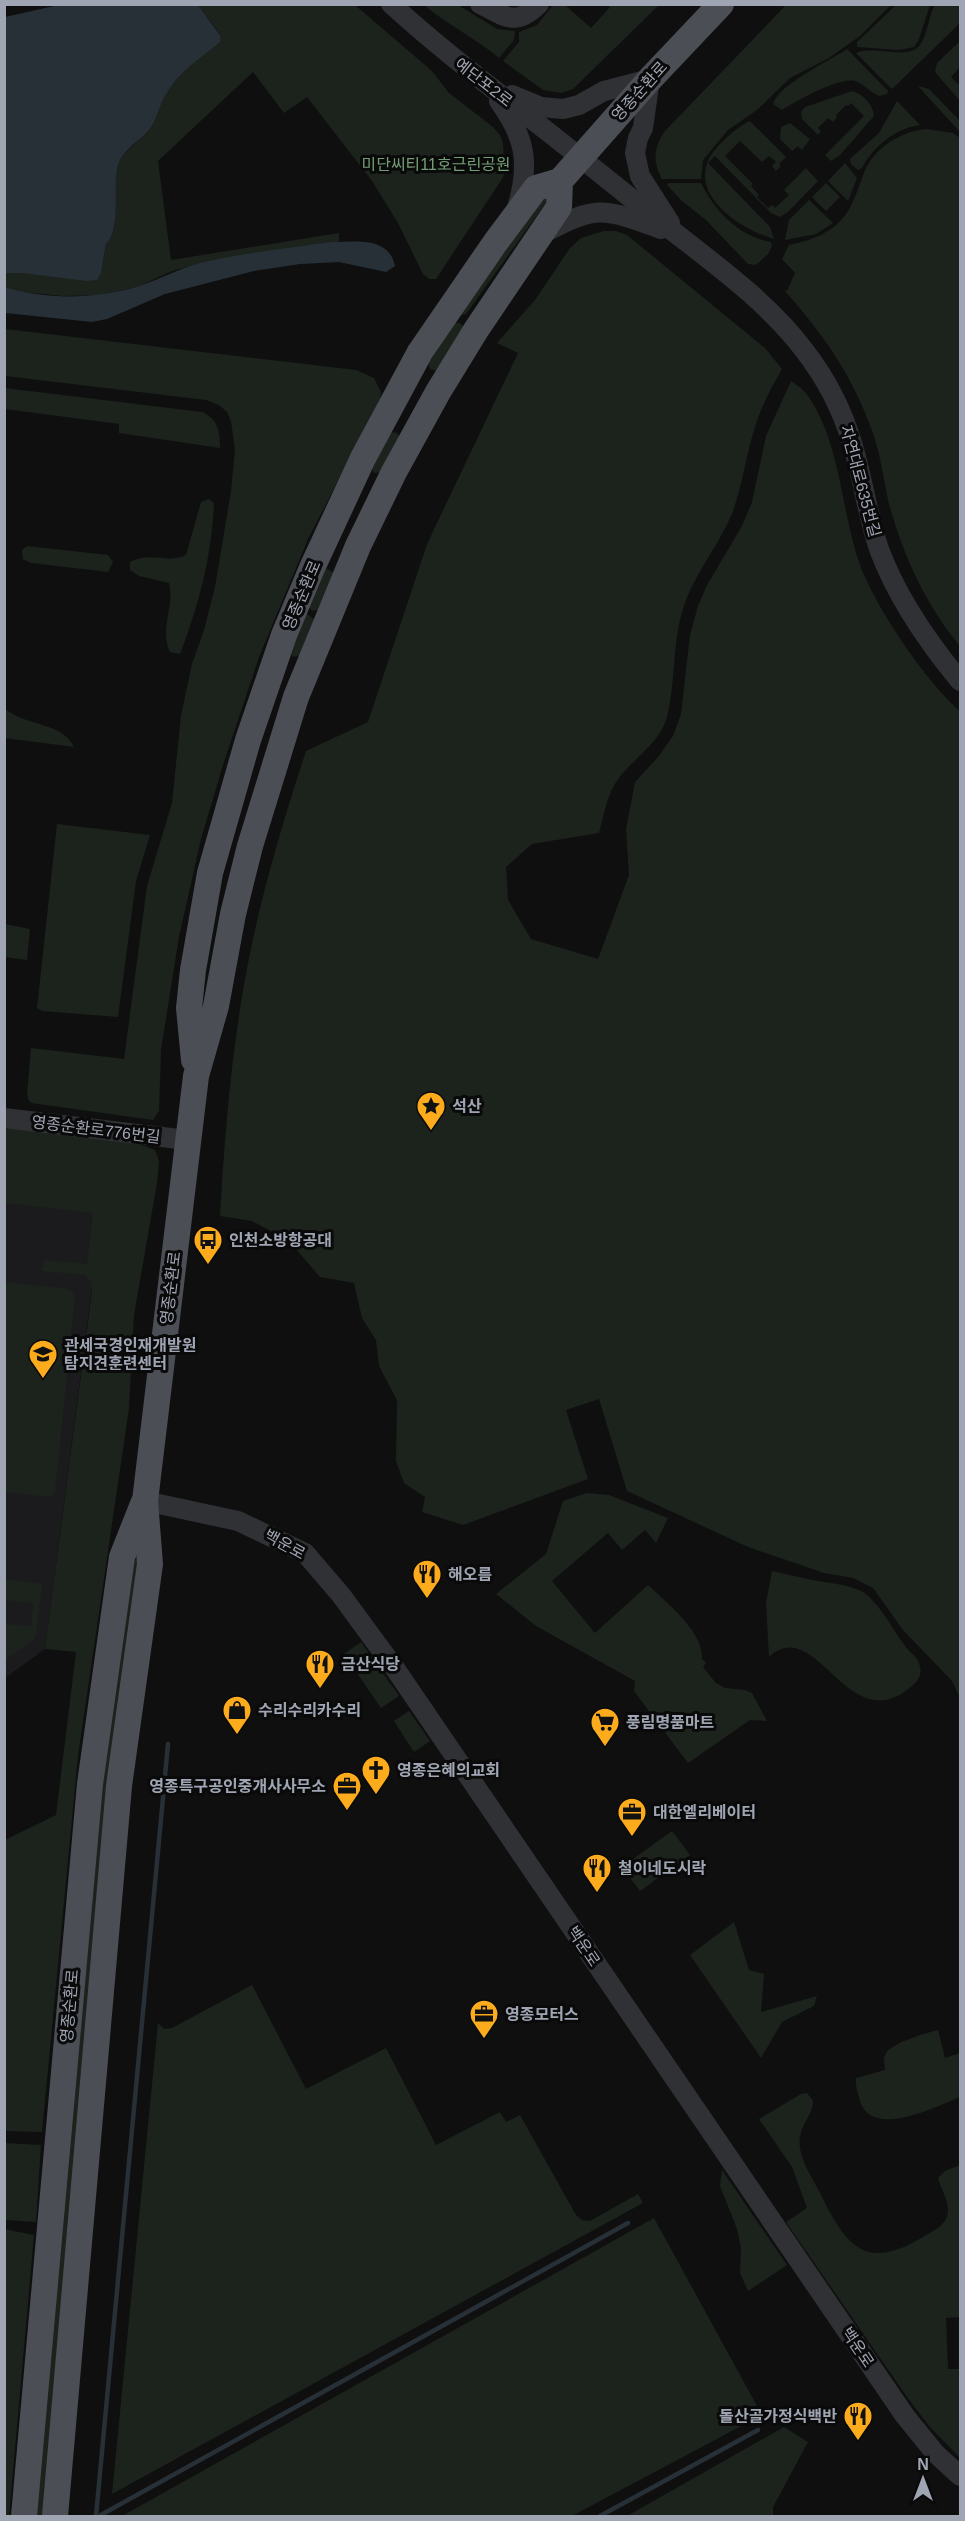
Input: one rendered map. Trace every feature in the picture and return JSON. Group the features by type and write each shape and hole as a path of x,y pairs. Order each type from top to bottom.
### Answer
{"main road":[{"name":"영종순환로","path":"196,1076 189,1008 210,873 248,740 284,635 336,515 420,352 514,216 536,188 560,181 579,157 721,4"},
{"name":"영종순환로","path":"54,2517 119,1786 150,1564 145,1501 196,1076 216,1006 249,846 296,697 326,620 358,546 394,472 438,392 476,330 559,207 560,181"},
{"name":"영종순환로","path":"24,2517 90,1784 122,1557 145,1501"}],"street":[{"name":"예단포2로","path":"391,4 579,157"},
{"path":"480,4 508,19 519,18 530,13 538,4"},
{"path":"488,85 541,107 563,109 579,105 604,91 650,79 643,128 636,145 638,168 677,235"},
{"path":"488,85 517,129 523,148 524,179 514,216"},
{"name":"자연대로635번길","path":"579,157 782,323 805,350 828,385 853,444 869,513 890,574 910,613 934,649 960,681"},
{"path":"540,236 577,216 603,211 618,213 677,235"},
{"name":"영종순환로776번길","path":"4,1118 188,1140"},
{"name":"백운로","path":"145,1501 238,1521 298,1549 314,1561 396,1670 901,2410 935,2453 960,2476"}],"shaded area":[{"path":"63,4 198,5 220,35 220,42 184,71 172,85 164,97 152,126 119,162 116,177 115,220 111,238 106,244 101,273 97,280 5,273 5,17"},
{"path":"332,242 360,242 378,245 392,256 395,266 386,272 339,262 300,264 254,271 165,294 107,319 92,322 5,313 5,287 53,296 104,294 136,287 200,263"},
{"name":"관세국경인재개발원 탐지견훈련센터","path":"5,1182 104,1194 45,1649 5,1678"}],"green space":[{"name":"미단씨티11호근린공원","path":"198,5 355,5 432,71 449,93 500,135 505,172 502,179 436,279 429,279 423,274 398,223 372,181 307,97 284,113 253,72 158,161 171,260 339,233 339,242 202,263 172,271 137,287 101,295 63,296 22,292 5,287 4,273 101,273 106,244 114,228 114,184 118,164 124,154 152,126 164,97 172,85 191,65 220,42 220,34"},
{"path":"424,5 458,5 497,29 515,31 514,40 499,58"},
{"path":"553,5 565,5 591,28 610,7 608,5 659,5 573,89 561,93 543,90 503,61 519,42 519,32 537,25"},
{"path":"786,5 891,5 860,36 829,58 790,78 757,110 728,130 703,160 701,179 662,179 657,166 656,154 658,142 665,131"},
{"path":"896,5 930,5 919,39 914,47 899,50 857,47 857,42"},
{"path":"935,5 960,5 960,23 892,89 856,53 915,50 923,41"},
{"path":"960,41 960,67 951,77 960,86 960,101 935,72 937,63"},
{"path":"847,49 888,91 887,94 879,96 858,82 848,81 818,91 782,110 773,104 784,89 794,81"},
{"path":"918,86 929,89 960,121 960,132"},
{"path":"852,91 867,100 874,116 840,155 831,161 825,155 864,116 851,103 846,105 836,115 833,122 828,118 818,128 821,131 818,135 802,119 801,112 805,107"},
{"path":"897,101 920,125 902,130 886,140 858,170 851,164 850,159 879,133"},
{"path":"750,121 786,157 776,171 772,166 776,162 769,156 762,162 740,141 725,156 753,184 751,186 759,195 757,197 768,208 772,205 775,208 789,195 784,190 806,168 818,181 788,212 780,217 771,213 715,156 708,163 720,144"},
{"path":"790,123 810,139 802,150 798,146 792,151 780,139 781,127"},
{"path":"926,129 953,133 960,138 960,646 936,613 916,577 900,539 888,500 874,437 854,389 823,338 784,290 787,291 795,273 782,259 789,245 814,238 836,225 848,211 866,168 877,153 900,136"},
{"path":"708,163 770,227 774,239 742,225 716,203 708,189 705,175"},
{"path":"845,163 857,178 848,201 828,181"},
{"path":"669,183 701,183 713,203 729,221 748,234 771,242 772,246 768,254 756,265 748,264 706,220 682,201 667,185"},
{"path":"826,183 840,197 826,211 812,197"},
{"path":"543,192 550,197 466,314 462,315 460,313"},
{"path":"809,200 833,223 816,234 785,240 789,220"},
{"path":"604,231 616,231 627,235 765,348 782,369 757,419 733,511 694,583 683,609 677,636 670,704 664,726 659,735 615,784 606,804 599,833 532,844 506,867 508,900 531,939 598,959 629,875 626,829 635,782 658,757 673,736 681,714 690,635 698,606 707,585 742,526 752,502 766,436 791,381 808,396 827,435 854,544 867,582 903,643 932,682 960,711 960,1698 952,1681 903,1630 873,1588 853,1578 824,1573 748,1547 627,1491 599,1399 566,1410 588,1479 463,1525 422,1512 425,1497 404,1483 396,1461 397,1400 379,1366 376,1340 362,1318 354,1283 320,1277 289,1241 252,1221 220,1216 230,1087 243,990 267,879 306,751 368,722 427,544 518,353 497,343 535,300 570,248 581,238"},
{"path":"454,323 460,323 464,327 438,371 430,369 428,361"},
{"path":"5,329 356,370 374,378 381,392 380,399 308,539 259,657 224,762 201,839 179,937 161,1050 159,1111 153,1120 31,1103 27,1094 31,1048 124,1059 147,886 172,803 181,715 192,664 215,587 231,491 235,450 231,421 227,412 219,405 206,400 5,376"},
{"path":"5,388 202,412 212,418 217,426 220,448 119,433 119,424 5,409"},
{"path":"390,432 397,433 400,437 383,472 374,473 371,467"},
{"path":"209,499 214,503 213,522 203,580 180,654 170,652 166,635 170,600 169,583 139,576 130,570 130,562 144,558 172,558 186,555 201,502"},
{"path":"27,546 108,555 113,562 108,572 31,563 23,559 22,550"},
{"path":"326,568 334,573 321,609 312,611 308,606 323,569"},
{"path":"307,614 314,619 302,655 293,657 289,652 304,615"},
{"path":"4,708 22,718 61,733 74,747 5,738"},
{"path":"57,824 150,835 136,881 118,1017 42,1011 37,1008"},
{"path":"5,924 30,929 27,960 5,957"},
{"path":"5,1128 136,1143 155,1150 159,1161 134,1315 129,1408 78,1756 42,2132 5,2131 5,1840 56,1815 76,1652 45,1649 92,1291 90,1281 85,1275 42,1271 44,1260 87,1264 93,1213 6,1203 5,1210"},
{"path":"5,1282 69,1289 75,1296 55,1491 52,1496 48,1497 5,1492"},
{"path":"587,1493 609,1495 668,1518 656,1543 645,1530 622,1550 608,1533 552,1581 595,1633 648,1585 691,1628 701,1649 702,1659 706,1663 703,1667 716,1683 725,1688 752,1693 767,1721 750,1720 688,1763 634,1691 635,1681 536,1626 496,1594 546,1554 563,1501"},
{"path":"134,1560 138,1560 48,2516 31,2516 101,1740"},
{"path":"772,1571 843,1585 866,1594 918,1660 921,1671 915,1683 892,1698 871,1700 853,1691 803,1651 787,1648 769,1657 766,1603"},
{"path":"5,1579 42,1584 34,1640 5,1660 5,1624 31,1626 33,1603 5,1600"},
{"path":"361,1642 399,1696 381,1708 344,1654"},
{"path":"409,1711 430,1741 414,1752 394,1721"},
{"path":"672,1831 690,1855 640,1891 622,1867"},
{"path":"734,1922 749,1970 764,1974 761,2012 817,1996 814,2006 782,2022 761,2058 690,1955"},
{"path":"252,1985 306,2089 386,2048 436,2145 500,2112 506,2122 520,2115 576,2215 582,2220 590,2221 638,2194 643,2203 112,2494 158,2023 164,2029 172,2028"},
{"path":"938,2030 945,2058 960,2053 960,2097 906,2117 877,2118 867,2112 860,2101 856,2078 885,2070 885,2055 894,2046"},
{"path":"807,2093 813,2101 801,2134 800,2148 803,2159 839,2227 860,2248 872,2252 886,2252 903,2247 939,2227 947,2217 948,2208 938,2178 945,2171 960,2165 960,2317 946,2318 948,2369 960,2369 960,2458 929,2426 907,2397 786,2222 807,2208 792,2167 759,2119 801,2094"},
{"path":"4,2143 41,2145 36,2222 5,2220"},
{"path":"722,2170 787,2265 748,2291 740,2273 741,2248 737,2229 720,2186"},
{"path":"654,2218 762,2415 572,2516 122,2516"},
{"path":"4,2229 34,2235 9,2516 4,2516"},
{"path":"784,2427 808,2442 773,2507 773,2516 627,2516"}],"waterway":[{"path":"96,2516 168,1744"},
{"path":"99,2516 628,2223"},
{"path":"600,2516 758,2430"}],"place":[{"name":"석산","path":"431,1132"},
{"name":"인천소방항공대","path":"208,1266"},
{"name":"관세국경인재개발원 탐지견훈련센터","path":"43,1380"},
{"name":"해오름","path":"427,1600"},
{"name":"금산식당","path":"320,1690"},
{"name":"수리수리카수리","path":"237,1736"},
{"name":"풍림명품마트","path":"605,1748"},
{"name":"영종은혜의교회","path":"376,1796"},
{"name":"영종특구공인중개사사무소","path":"347,1812"},
{"name":"대한엘리베이터","path":"632,1838"},
{"name":"철이네도시락","path":"597,1894"},
{"name":"영종모터스","path":"484,2040"},
{"name":"돌산골가정식백반","path":"858,2442"}]}
